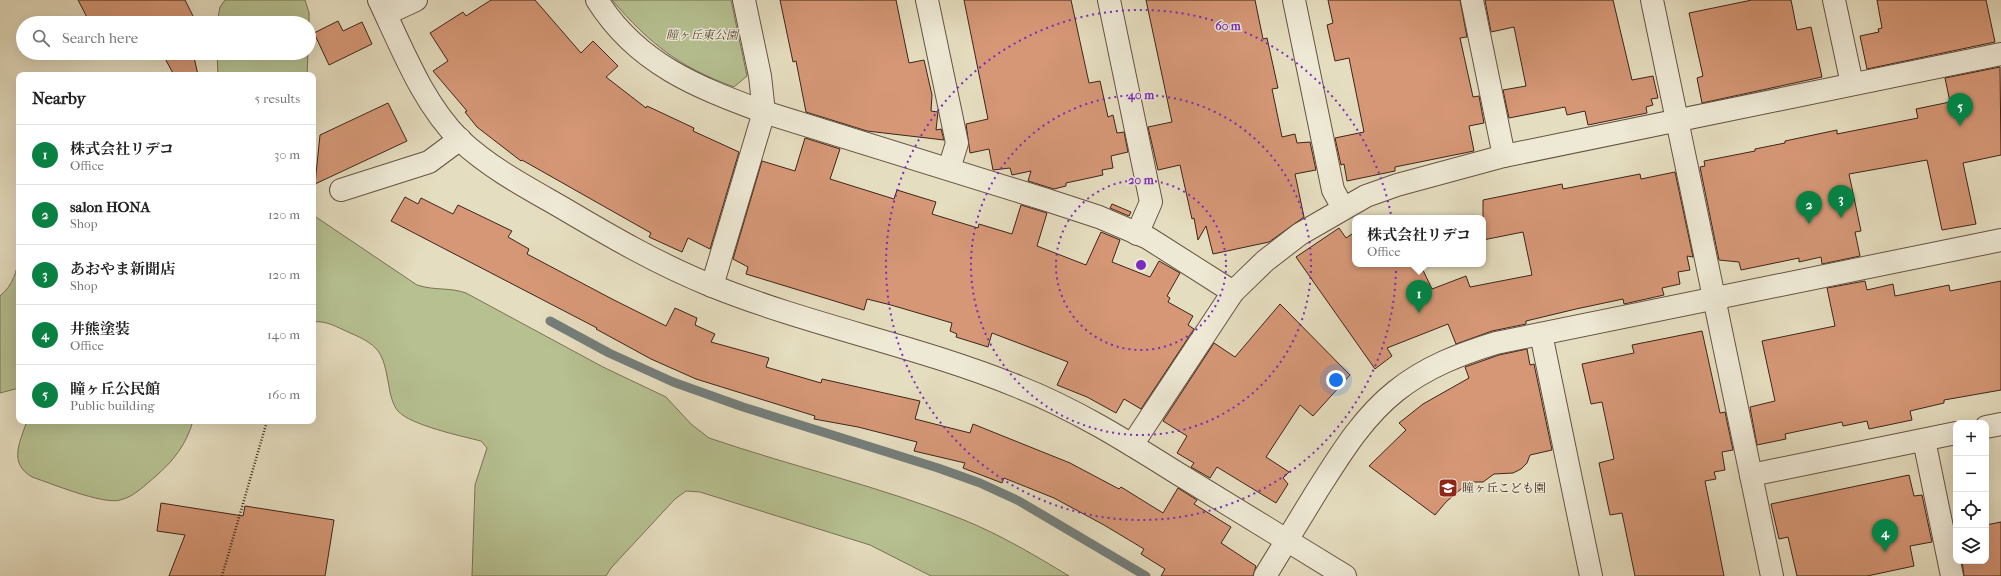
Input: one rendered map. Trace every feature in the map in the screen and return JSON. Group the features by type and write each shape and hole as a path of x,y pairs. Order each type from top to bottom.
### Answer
{"street":[{"path":"416,0 382,7 415,75 435,109 460,139 489,164 655,260 712,286 776,308 972,369 1020,387 1067,409 1132,445 1345,576"},
{"path":"597,0 625,36 653,60 684,80 718,95 764,112 1099,217 1148,238 1233,292"},
{"path":"712,286 764,112 760,76 744,0"},
{"path":"927,0 956,143 949,169"},
{"path":"1109,0 1151,202 1138,234"},
{"path":"1294,0 1333,190 1343,208"},
{"path":"1472,0 1504,156"},
{"path":"1652,0 1772,576"},
{"path":"1834,0 1852,84"},
{"path":"1132,445 1233,292 1265,261 1300,234 1343,208 1396,185 1504,156 2001,54"},
{"path":"341,190 429,162 460,139"},
{"path":"1264,576 1345,446 1368,417 1396,391 1426,370 1460,354 1496,343 2001,240"},
{"path":"1541,334 1591,576"},
{"path":"1989,426 2001,424"},
{"path":"1751,476 1953,434"},
{"path":"1924,440 1952,576"}],"path":[{"path":"222,576 266,424"}],"green space":[{"path":"225,0 305,0 309,16 218,16 220,7"},
{"name":"瞳ヶ丘東公園","path":"612,0 731,0 747,76 734,87 697,71 681,62 653,42"},
{"path":"217,60 308,60 307,72 218,72"},
{"path":"316,217 417,285 466,293 603,367 666,397 691,424 709,438 902,497 933,508 978,526 1005,539 1069,576 931,576 870,545 700,492 686,491 675,499 611,568 606,576 472,576 475,485 487,448 481,441 436,429 413,421 404,416 394,405 390,394 386,369 380,354 375,348 369,342 360,337 335,326 317,322"},
{"path":"16,271 16,389 0,393 0,296 14,278"},
{"path":"26,424 192,424 179,452 162,470 135,493 120,500 112,501 89,497 32,477 20,465 18,459 19,444"}],"building":[{"path":"78,0 185,0 193,16 86,16"},
{"path":"491,0 535,0 581,53 593,41 618,66 606,77 646,108 647,106 694,128 693,131 739,152 710,249 688,238 682,252 649,237 651,233 522,160 521,161 477,127 465,112 467,111 433,71 448,61 430,33 463,12 466,16"},
{"path":"780,0 896,0 909,63 924,60 932,95 931,111 938,112 936,130 941,129 944,140 867,131 806,112 796,61 793,62"},
{"path":"964,0 1071,0 1089,83 1100,81 1108,117 1113,115 1117,133 1124,132 1128,152 1111,156 1113,168 1102,170 1103,175 1066,183 1066,186 1054,189 1028,181 1031,171 1012,175 1010,168 993,170 989,149 970,153 966,124 988,119"},
{"path":"1146,0 1255,0 1263,39 1267,38 1278,88 1272,89 1282,137 1295,134 1297,143 1310,142 1316,170 1295,174 1304,217 1269,242 1213,254 1206,226 1198,240 1194,218 1192,219 1180,165 1158,170 1148,127 1172,122"},
{"path":"1328,0 1460,0 1467,37 1460,38 1473,97 1479,96 1484,123 1469,126 1474,151 1395,167 1395,171 1347,181 1344,164 1341,165 1335,138 1364,132 1349,58 1335,61 1327,25 1333,23"},
{"path":"1485,0 1613,0 1632,80 1653,76 1658,98 1651,99 1653,105 1646,107 1647,113 1588,125 1585,111 1567,115 1565,107 1509,118 1503,90 1526,86 1514,27 1491,32"},
{"path":"1752,0 1791,0 1797,30 1811,27 1822,77 1702,103 1697,78 1703,76 1689,13"},
{"path":"1877,0 1986,0 1995,42 1867,69 1860,36 1879,32 1878,29 1882,28"},
{"path":"338,21 343,31 362,22 372,44 329,65 316,37 316,32"},
{"path":"166,60 195,60 197,72 172,72"},
{"path":"2000,67 2001,155 1963,163 1976,224 1942,230 1927,160 1849,174 1861,231 1855,232 1860,256 1822,264 1821,257 1799,262 1799,258 1741,270 1739,262 1719,260 1700,167 1705,166 1704,161 1755,151 1755,149 1785,143 1785,141 1837,130 1837,134 1918,118 1916,109 1950,102 1945,78"},
{"path":"388,103 407,141 316,184 320,135"},
{"path":"805,138 840,149 830,179 894,199 897,190 936,202 932,214 978,228 979,224 1012,234 1021,205 1047,213 1037,246 1086,265 1101,232 1120,240 1112,262 1150,277 1159,261 1180,273 1167,296 1170,298 1168,302 1193,316 1188,325 1194,329 1141,409 1124,399 1116,413 1087,397 1057,385 1068,362 992,333 988,347 956,337 957,334 950,331 952,323 867,299 864,310 746,274 748,267 733,259 762,161 795,171"},
{"path":"1675,172 1693,257 1687,256 1690,270 1678,272 1680,284 1662,288 1664,295 1624,304 1623,299 1576,309 1526,321 1526,324 1492,331 1456,344 1448,324 1387,348 1392,356 1375,369 1296,257 1339,228 1346,238 1352,234 1352,267 1421,267 1432,289 1466,276 1470,287 1532,275 1523,232 1486,239 1486,215 1483,215 1483,200 1562,184 1563,189 1640,174 1641,179"},
{"path":"405,197 418,204 421,198 453,214 458,205 512,231 508,237 529,249 527,254 612,299 666,326 675,308 697,318 695,325 715,334 711,342 769,358 766,367 821,383 822,379 920,401 915,419 970,433 973,424 1070,463 1119,489 1121,487 1163,513 1178,488 1197,500 1194,504 1231,527 1221,543 1256,566 1253,576 1161,576 1165,569 1141,554 1144,549 1054,498 1004,478 1002,483 963,468 965,463 914,451 917,442 858,427 814,419 815,416 696,379 651,359 596,329 597,328 391,221"},
{"path":"1112,204 1131,212 1129,216 1110,208"},
{"path":"1865,281 1867,290 1893,284 1895,296 1949,285 1950,291 2001,281 2001,390 1944,400 1944,403 1910,411 1912,420 1869,429 1867,421 1843,426 1842,422 1785,434 1786,439 1757,445 1750,407 1775,401 1762,341 1835,326 1827,288"},
{"path":"1280,304 1350,375 1313,416 1300,405 1266,457 1289,472 1283,478 1288,484 1276,503 1217,467 1210,478 1191,467 1194,463 1177,453 1187,436 1163,421 1214,343 1235,357"},
{"path":"1702,331 1720,413 1725,412 1733,450 1722,452 1725,470 1714,472 1716,479 1705,481 1724,576 1635,576 1622,513 1610,515 1599,463 1614,459 1602,402 1591,404 1582,364 1634,353 1632,345"},
{"path":"1527,349 1530,365 1534,364 1552,450 1530,455 1527,463 1521,469 1513,473 1494,474 1483,482 1469,482 1446,502 1435,515 1369,466 1406,430 1399,423 1423,404 1469,378 1465,367 1499,355"},
{"path":"1909,475 1914,496 1922,495 1932,542 1910,546 1914,566 1867,576 1797,576 1788,537 1779,539 1771,504"},
{"path":"161,503 243,516 245,506 334,520 325,576 169,576 185,535 157,531"},
{"path":"2001,522 2001,576 1964,576 1962,564 1989,564 1989,524"}],"waterway":[{"path":"550,321 609,353 673,382 743,407 938,468 980,483 1019,501 1146,576"}],"place":[{"name":"瞳ヶ丘公民館","path":"1960,126"},
{"name":"あおやま新聞店","path":"1841,218"},
{"name":"salon HONA","path":"1809,224"},
{"name":"株式会社リデコ","path":"1419,313"},
{"name":"瞳ヶ丘こども園","path":"1448,488"},
{"name":"井熊塗装","path":"1885,552"}]}
